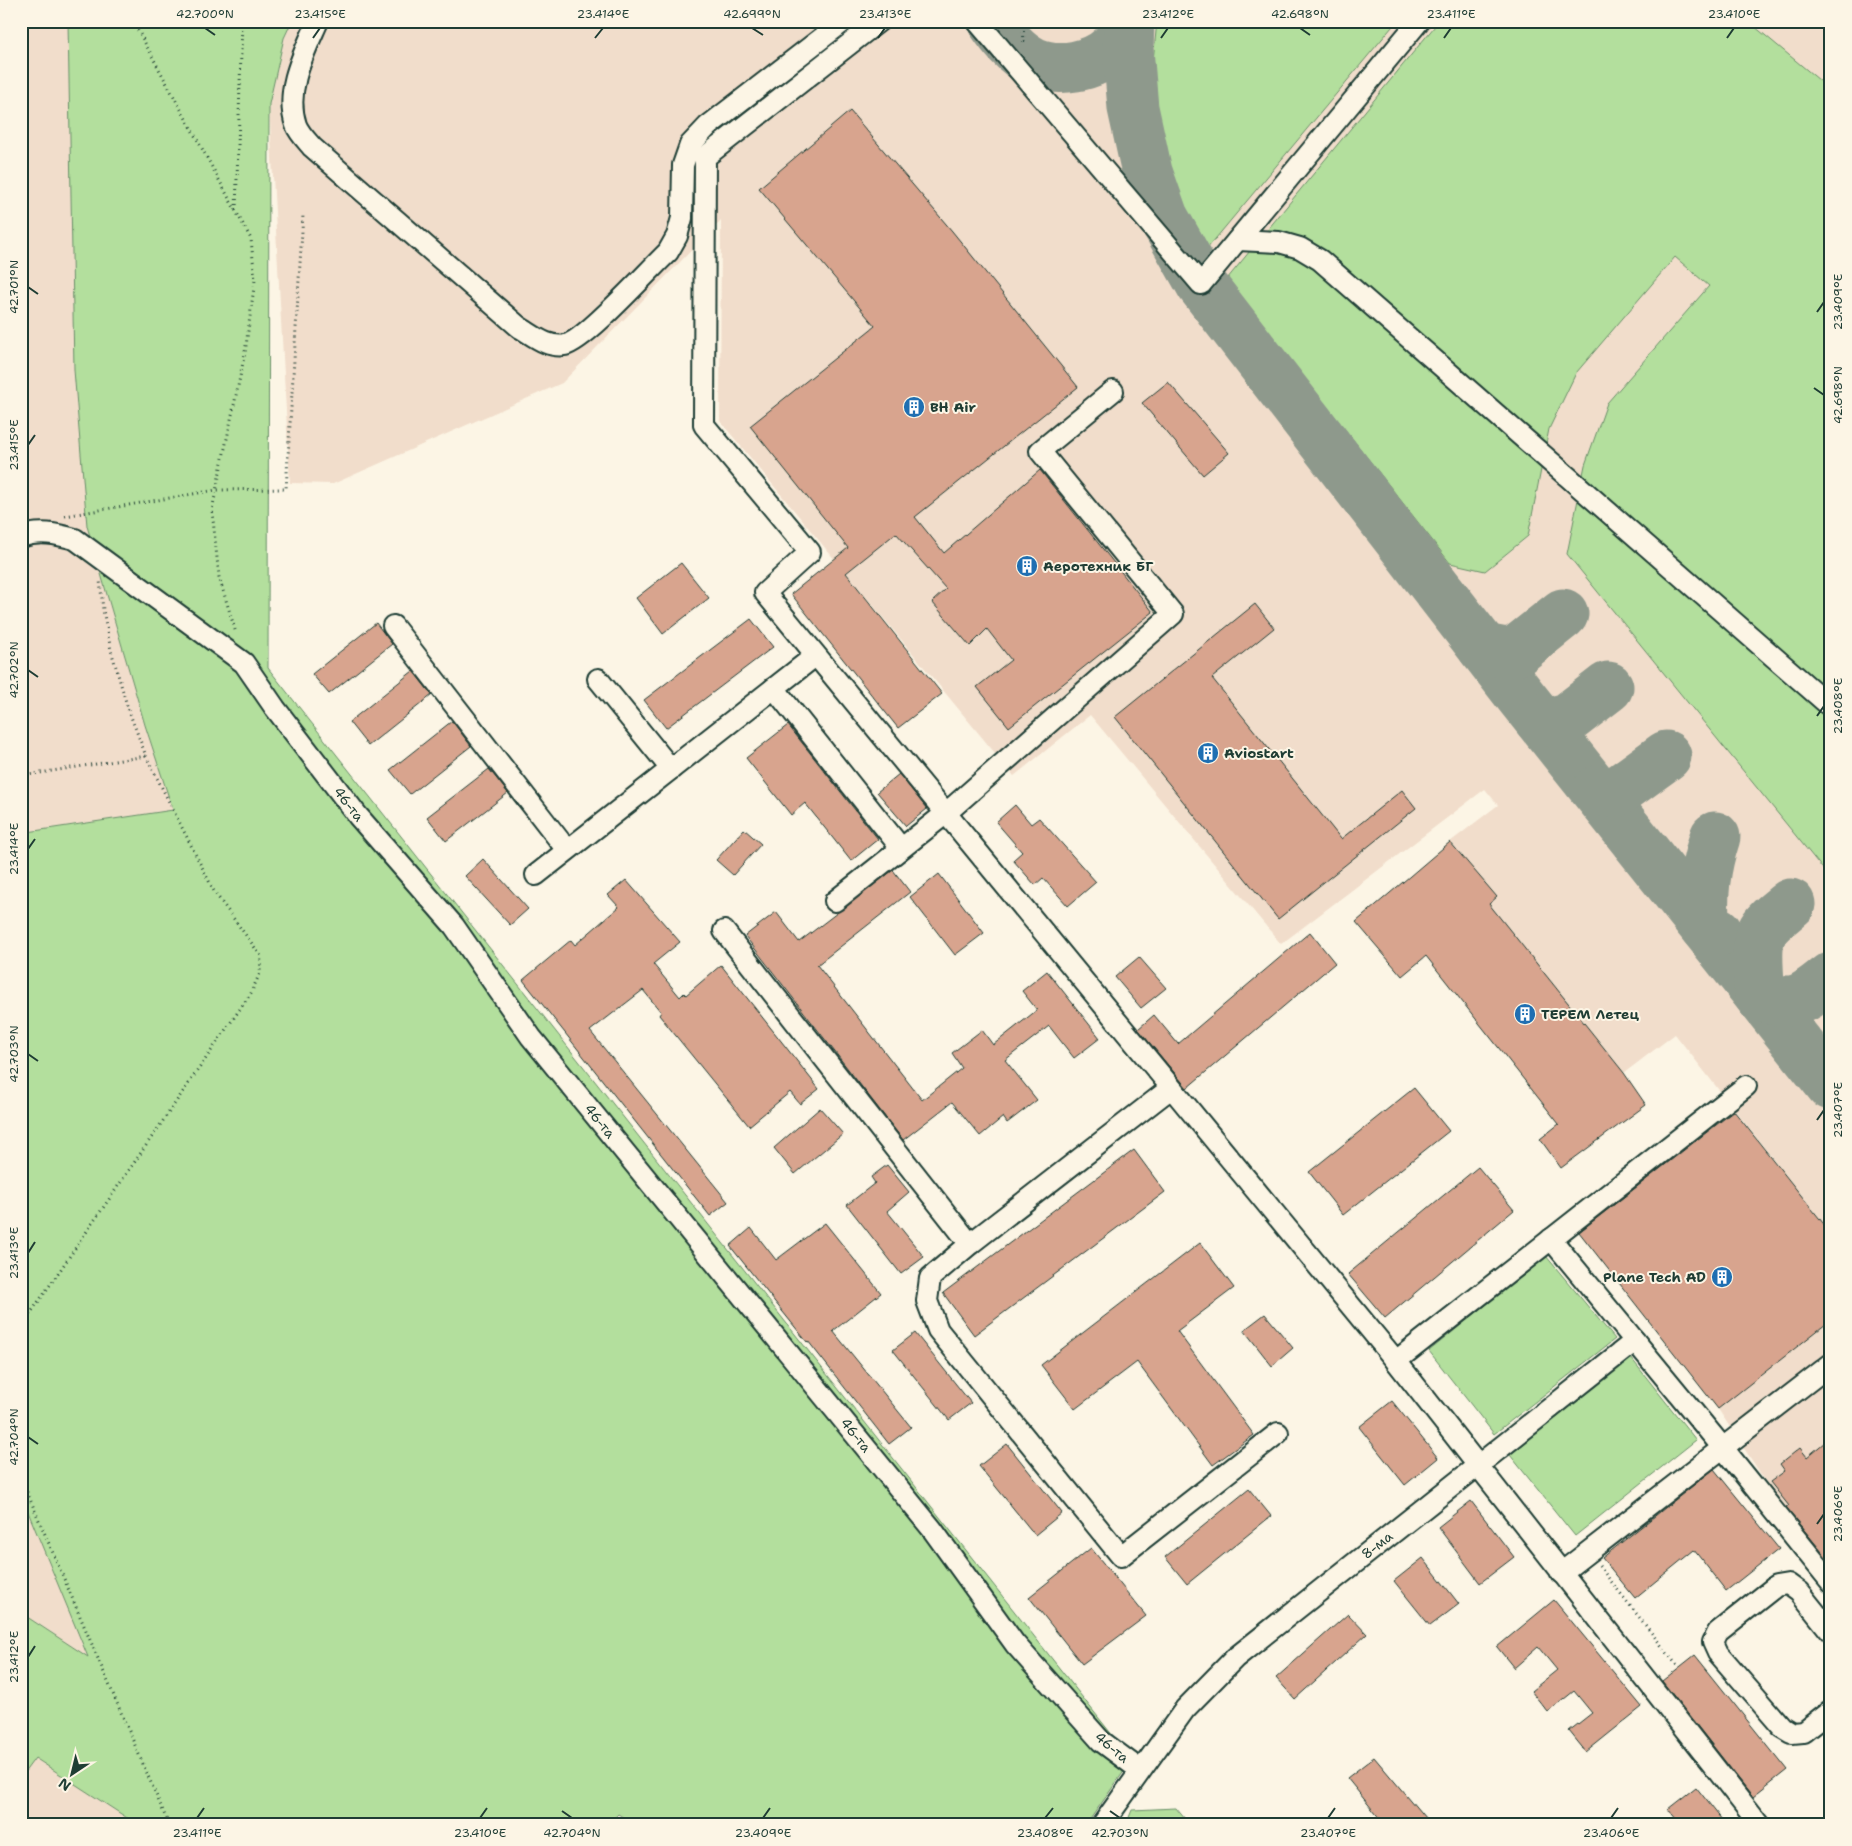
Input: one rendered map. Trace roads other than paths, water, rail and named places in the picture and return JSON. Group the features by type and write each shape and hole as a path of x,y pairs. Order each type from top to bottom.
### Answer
{"street":[{"path":"318,21 296,71 293,100 296,126 312,147 519,327 544,343 565,345 583,336 668,252 677,236 682,218 683,165 690,146 708,126 844,21"},
{"path":"879,21 706,157 704,425 810,552 764,593 1396,1361 1760,1825"},
{"path":"977,21 1201,284 1419,21"},
{"path":"1238,240 1279,242 1300,248 1320,260 1831,707"},
{"path":"835,901 945,814 1174,614 1040,451 1113,391"},
{"name":"46-та","path":"21,536 33,532 59,534 75,539 244,663 275,708 358,816 454,926 531,1037 932,1529 1015,1644 1101,1741 1140,1770"},
{"path":"393,626 567,850"},
{"path":"536,875 815,656"},
{"path":"598,679 671,769"},
{"path":"774,688 901,848"},
{"path":"724,931 970,1244"},
{"path":"1396,1361 1746,1086"},
{"path":"1171,1088 970,1244 930,1278 927,1301 938,1330 1121,1556 1278,1433"},
{"path":"1551,1240 1831,1582"},
{"name":"8-ма","path":"1102,1825 1185,1709 1235,1658 1635,1341"},
{"path":"1562,1572 1831,1364"},
{"path":"1831,1632 1799,1592 1788,1584 1776,1586 1718,1632 1714,1642 1718,1653 1782,1728 1792,1734 1803,1732 1831,1710"},
{"name":"8-ма","path":"1113,1825 1140,1770"}],"place":[{"name":"BH Air","path":"914,407"},
{"name":"Аеротехник БГ","path":"1027,566"},
{"name":"Aviostart","path":"1208,753"},
{"name":"ТЕРЕМ Летец","path":"1525,1014"},
{"name":"Plane Tech AD","path":"1722,1277"}]}
